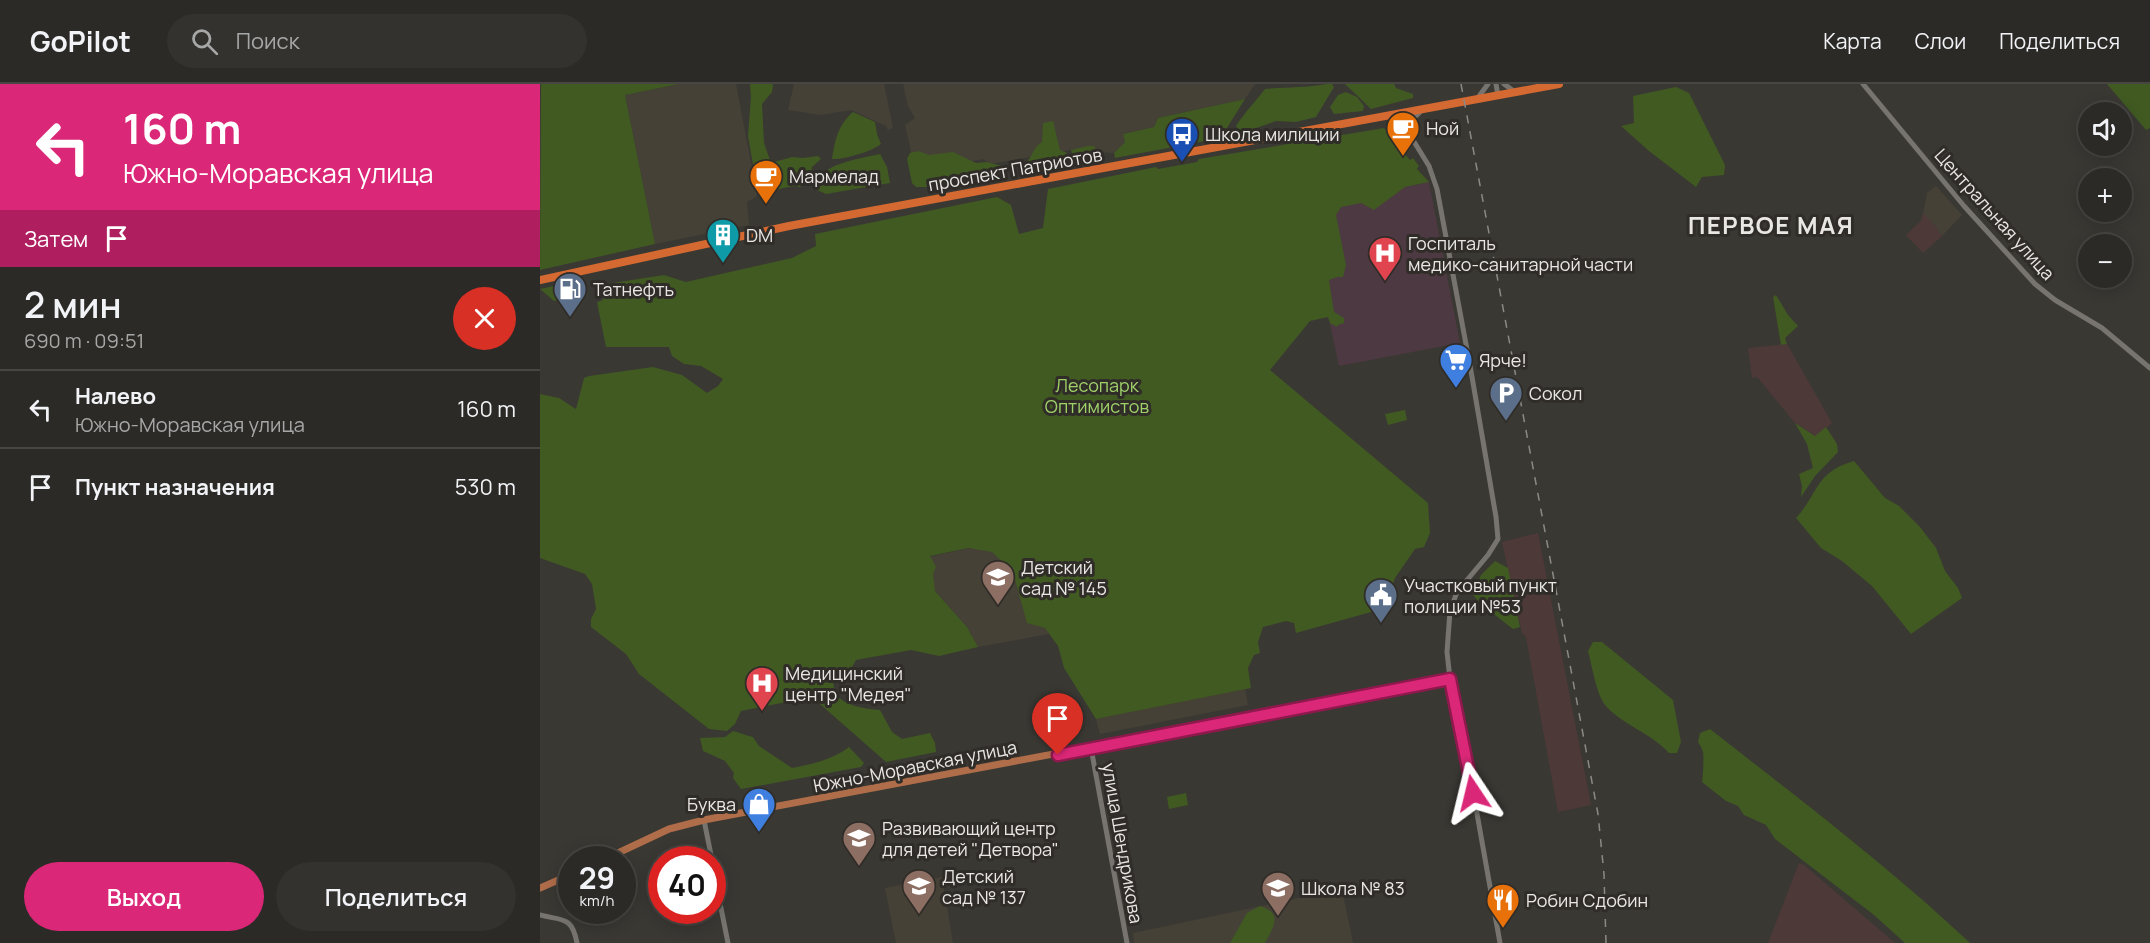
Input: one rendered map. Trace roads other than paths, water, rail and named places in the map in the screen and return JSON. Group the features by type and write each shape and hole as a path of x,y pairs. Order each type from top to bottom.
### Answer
{"highway":[{"name":"проспект Патриотов","path":"540,280 778,228 1559,84"}],"main road":[{"name":"Южно-Моравская улица","path":"633,846 669,829 704,820 1450,679"},
{"path":"540,888 558,880"}],"street":[{"path":"1476,100 1488,84"},
{"path":"1496,84 1498,96"},
{"path":"1504,84 1516,92"},
{"name":"Центральная улица","path":"1863,84 1964,206 2035,284 2055,300 2102,328 2150,368"},
{"path":"1407,131 1413,119 1423,109"},
{"path":"1397,114 1429,166 1437,189 1496,518 1498,539 1488,555 1457,592 1450,611 1447,652 1450,679 1460,718 1500,943"},
{"name":"улица Шендрикова","path":"1091,748 1127,943"},
{"path":"704,820 709,846"},
{"path":"540,915 565,920 574,928 577,943"},
{"path":"725,924 729,943"}],"railway":[{"path":"1461,84 1598,814 1604,874 1606,943"}],"place":[{"name":"Ной","path":"1403,157"},
{"name":"Школа милиции","path":"1182,163"},
{"name":"Мармелад","path":"766,205"},
{"name":"DM","path":"723,264"},
{"name":"Госпиталь медико-санитарной части","path":"1385,282"},
{"name":"Татнефть","path":"570,318"},
{"name":"Ярче!","path":"1456,389"},
{"name":"Сокол","path":"1506,422"},
{"name":"Детский сад № 145","path":"998,606"},
{"name":"Участковый пункт полиции №53","path":"1381,624"},
{"name":"Медицинский центр \"Медея\"","path":"762,712"},
{"name":"Буква","path":"759,833"},
{"name":"Развивающий центр для детей \"Детвора\"","path":"859,867"},
{"name":"Детский сад № 137","path":"919,915"},
{"name":"Школа № 83","path":"1278,917"},
{"name":"Робин Сдобин","path":"1503,929"}],"district":[{"name":"ПЕРВОЕ МАЯ","path":"1771,224"}],"park label":[{"name":"Лесопарк Оптимистов","path":"1097,395"}]}
